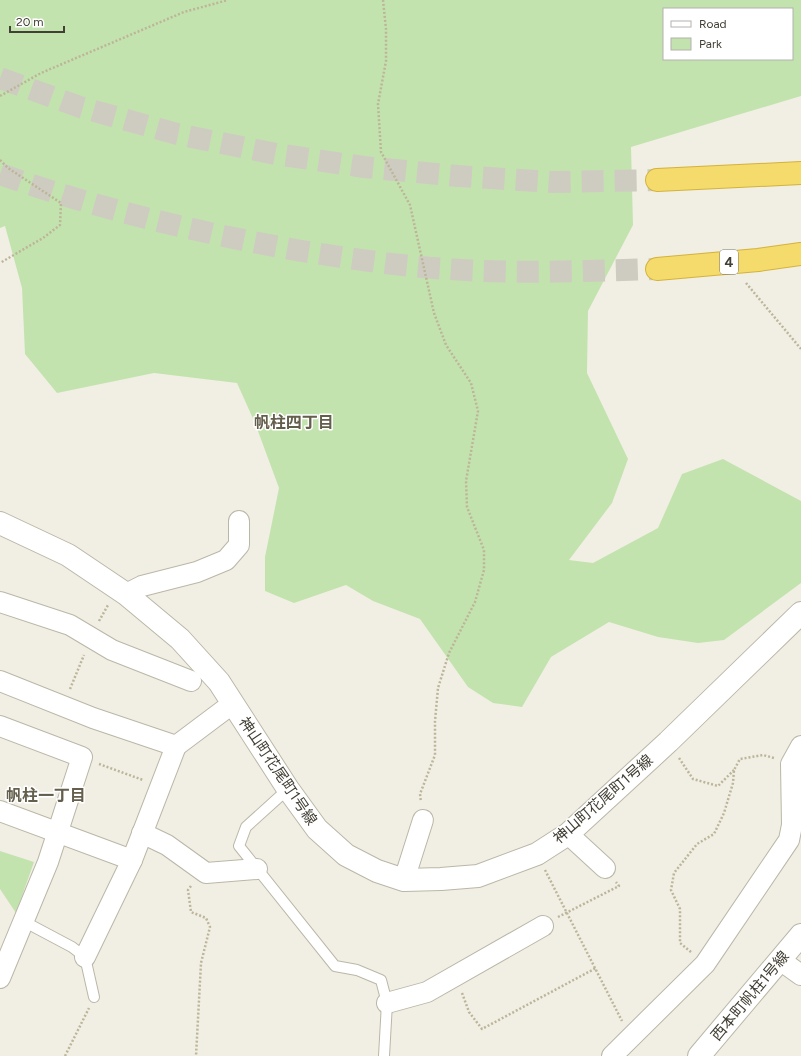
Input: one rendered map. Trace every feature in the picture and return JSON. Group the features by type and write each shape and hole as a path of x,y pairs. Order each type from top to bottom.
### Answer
{"highway":[{"path":"657,180 801,173"},
{"name":"4","path":"657,269 758,260 801,254"}],"street":[{"path":"126,594 142,586 198,572 226,560 239,545 239,521"},
{"name":"神山町花尾町1号線","path":"0,523 68,555 126,594 180,639 219,682 288,789 317,829 346,855 377,871 404,880 478,876 537,854 568,834 668,742 801,613"},
{"path":"0,602 70,625 112,650 191,681"},
{"path":"0,681 93,718 176,746"},
{"path":"85,956 132,860 176,746 232,704"},
{"path":"0,726 82,757 48,862 0,978"},
{"path":"612,1056 705,964 789,840 792,826 791,764 801,746"},
{"path":"0,811 58,831 132,860"},
{"path":"404,880 423,820"},
{"path":"142,833 167,845 206,873 257,869"},
{"path":"568,834 605,868"},
{"path":"387,1003 427,992 543,926"},
{"name":"西本町帆柱1号線","path":"699,1056 801,935"},
{"path":"780,960 801,975"}],"lane":[{"path":"288,789 246,827 239,846 335,966 358,970 381,980 387,1003 384,1056"},
{"path":"23,921 85,956 94,997"}],"path":[{"path":"0,96 41,73 184,12 228,0"},
{"path":"383,0 386,29 386,61 378,104 381,152 410,205 434,313 446,345 471,383 478,411 466,481 467,507 484,550 484,570 475,602 449,653 438,688 435,721 435,755 420,794 423,820"},
{"path":"0,160 8,168 61,203 60,225 43,238 0,263"},
{"path":"746,283 801,349"},
{"path":"668,742 693,778 718,786 734,770 740,759 762,754 791,764"},
{"path":"82,757 161,787"},
{"path":"705,964 680,943 680,909 671,890 674,873 697,844 714,834 724,813 733,783 734,770"},
{"path":"537,854 568,911 631,1037"},
{"path":"196,1056 201,964 210,927 206,918 192,912 188,890 195,880 206,873"},
{"path":"543,926 568,911 619,886"},
{"path":"469,1012 482,1029 596,968"},
{"path":"65,1056 94,997"}],"green space":[{"path":"0,0 801,0 801,96 631,147 633,225 588,311 587,373 628,459 612,503 569,560 593,563 658,528 682,474 723,459 801,501 801,583 724,640 698,643 658,637 609,622 551,657 522,707 493,703 468,687 420,619 373,601 346,585 294,603 265,591 265,557 279,488 255,423 237,383 154,373 57,393 25,354 22,288 5,226 0,228"},
{"path":"0,851 34,862 16,913 0,889"}],"tunnel":[{"path":"0,78 80,107 177,134 276,154 364,167 458,176 552,182 657,180"},
{"path":"0,174 73,198 183,227 258,243 353,259 430,268 475,271 553,272 657,269"}],"district":[{"name":"帆柱四丁目","path":"294,422"},
{"name":"帆柱一丁目","path":"46,795"}]}
